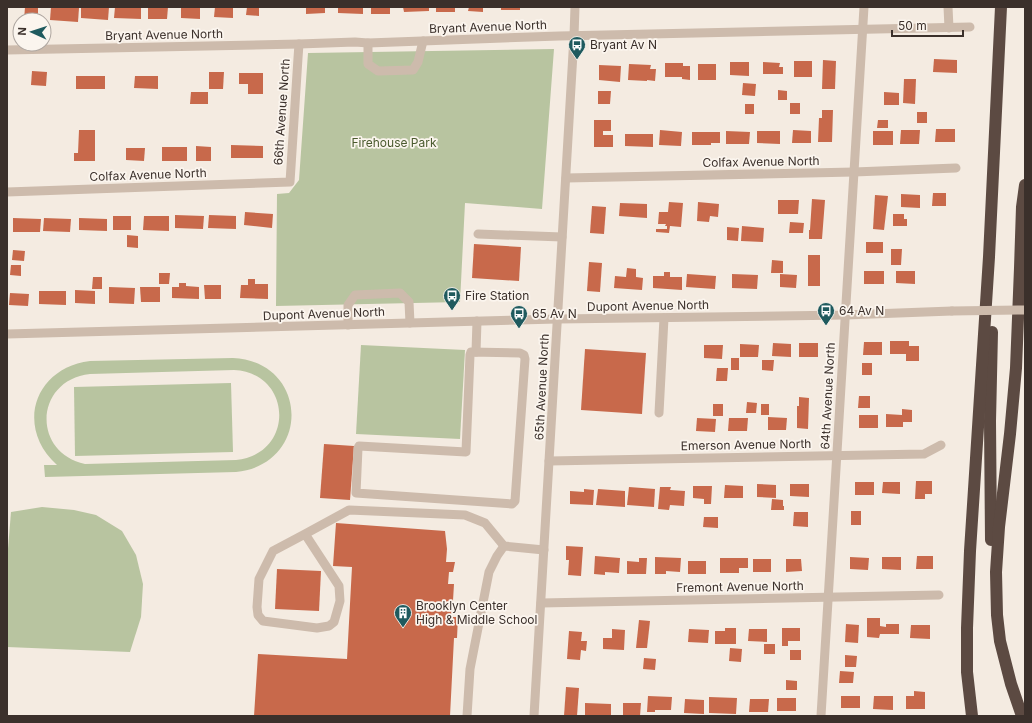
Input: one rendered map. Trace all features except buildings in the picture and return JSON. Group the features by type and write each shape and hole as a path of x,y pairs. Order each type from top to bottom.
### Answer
{"highway":[{"path":"972,716 968,672 967,628 970,551 989,257 1001,7"},
{"path":"994,151 990,482 992,574 1000,641 1013,690 1022,716"},
{"path":"997,615 996,558 1016,368 1022,207 1025,185"}],"street":[{"path":"574,36 575,7"},
{"name":"64th Avenue North","path":"821,716 864,7"},
{"path":"948,7 949,28"},
{"name":"Bryant Avenue North","path":"7,50 355,42 368,43 574,36 970,27"},
{"name":"65th Avenue North","path":"534,716 574,36"},
{"path":"368,43 368,64 378,71 413,70 418,62 423,41"},
{"name":"66th Avenue North","path":"290,182 299,44"},
{"name":"Colfax Avenue North","path":"566,178 854,172 956,168"},
{"name":"Colfax Avenue North","path":"7,192 290,182"},
{"path":"478,234 562,237"},
{"path":"348,325 348,305 355,295 400,293 409,302 410,323"},
{"name":"Dupont Avenue North","path":"7,334 558,319 845,315 1025,310"},
{"path":"659,413 664,318"},
{"path":"476,352 478,321"},
{"path":"471,352 476,352 520,353 524,355 525,359 515,501 512,504 356,493 359,446 466,452 470,356 471,352"},
{"name":"Emerson Avenue North","path":"549,461 924,454 941,446"},
{"path":"305,534 339,586 340,601 334,622 329,626 318,628 263,621 258,615 257,607 259,579 273,550 349,510 465,515 485,523 504,546 544,550"},
{"path":"467,716 470,669 489,572 504,546"},
{"name":"Fremont Avenue North","path":"541,603 939,595"}],"green space":[{"name":"Firehouse Park","path":"554,49 542,209 465,203 460,302 276,306 277,194 289,193 299,180 308,53"},
{"path":"361,345 465,350 460,439 356,434"},
{"path":"233,358 258,364 276,376 287,394 292,414 288,433 278,451 261,465 236,472 45,477 44,465 57,465 44,450 37,434 34,417 37,401 44,387 55,375 71,366 90,361","holes":["234,370 253,374 268,384 276,398 279,414 277,430 269,444 255,455 236,460 85,464 67,457 55,446 48,432 47,417 50,402 58,389 72,379 90,374"]},
{"path":"231,383 233,452 75,456 74,387"},
{"path":"42,507 74,510 96,515 122,531 136,555 143,584 141,617 130,652 7,647 7,561 11,512"}],"place":[{"name":"Bryant Av N","path":"577,60"},
{"name":"Fire Station","path":"452,311"},
{"name":"64 Av N","path":"826,326"},
{"name":"65 Av N","path":"519,329"},
{"name":"Brooklyn Center High & Middle School","path":"403,628"}]}
